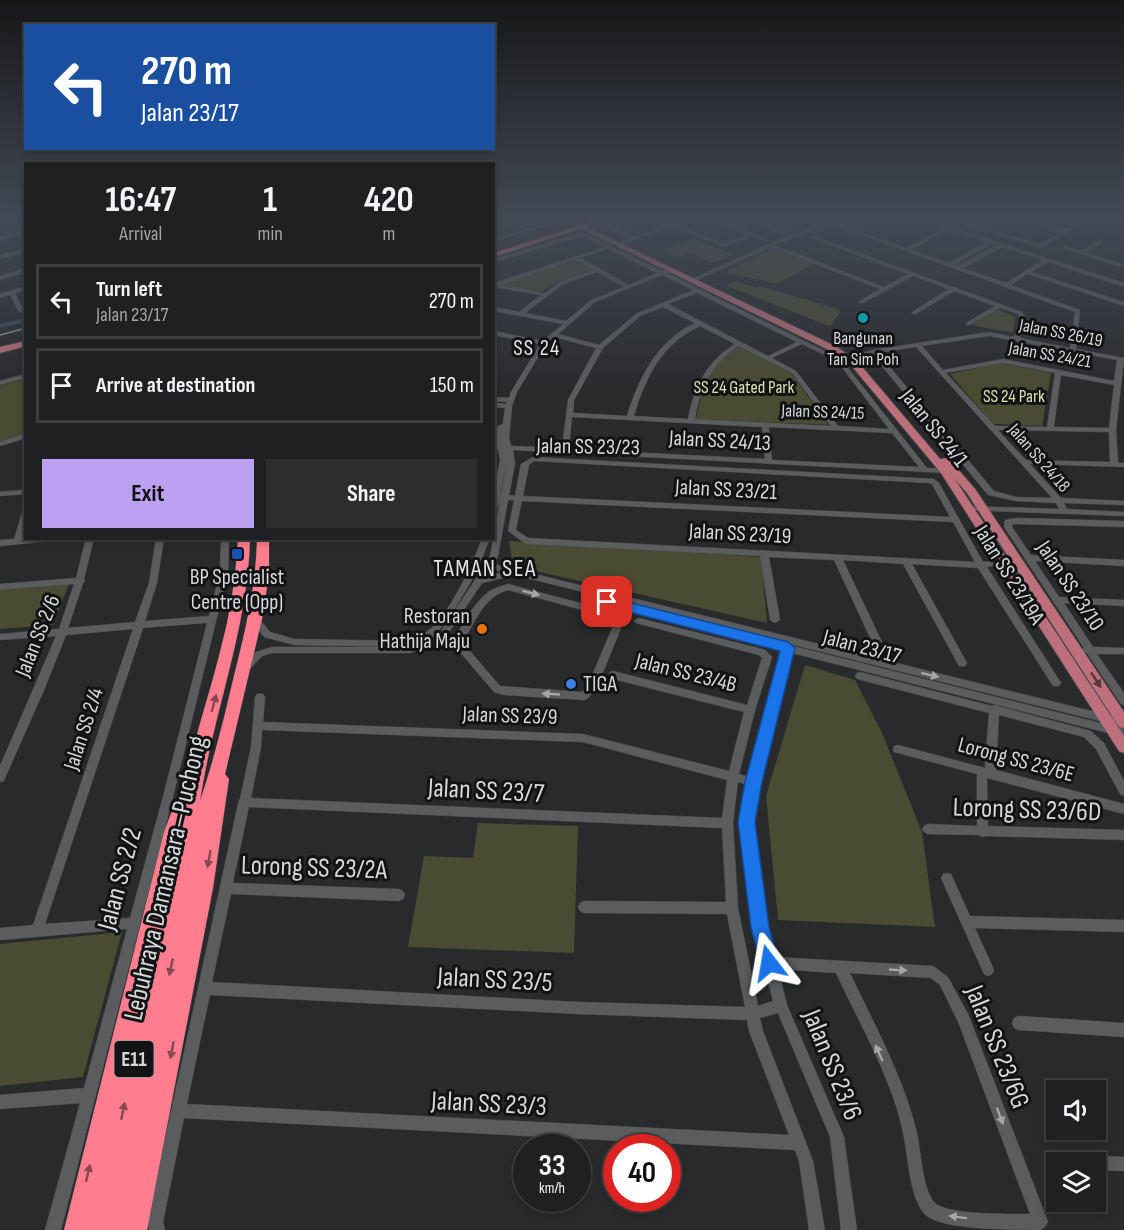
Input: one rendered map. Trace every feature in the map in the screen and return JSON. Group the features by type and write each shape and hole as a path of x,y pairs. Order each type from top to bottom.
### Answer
{"highway":[{"name":"Lebuhraya Damansara–Puchong","path":"116,1230 180,889 198,760 230,642 243,568 244,540"},
{"name":"Lebuhraya Damansara–Puchong","path":"97,1230 180,889 222,759 255,619 263,574 263,540"},
{"path":"136,1230 204,888 219,801 222,759"},
{"path":"75,1230 172,832 198,760"}],"main road":[{"name":"Jalan SS 24/1","path":"683,275 856,355 971,491 1082,650 1119,726 1124,747"},
{"name":"Jalan SS 24/1","path":"685,275 846,356 945,471 1003,562 1119,726"},
{"path":"0,350 24,344"}],"street":[{"path":"495,285 523,275"},
{"path":"520,314 560,284 583,275"},
{"path":"607,275 629,287"},
{"path":"498,500 504,460 499,438 504,415 543,345 593,302 658,275"},
{"name":"Jalan SS 24/1","path":"664,275 839,360 925,470"},
{"path":"692,279 700,275"},
{"path":"850,275 885,289"},
{"path":"861,302 909,275"},
{"path":"916,275 1020,313 1023,318 1017,339"},
{"path":"979,275 1078,311 1073,350"},
{"path":"1006,285 1022,275"},
{"path":"1038,275 1124,304"},
{"path":"1096,275 1124,285"},
{"path":"495,285 544,294"},
{"path":"0,296 24,289"},
{"path":"914,313 954,290"},
{"path":"565,450 572,400 600,347 638,315 696,291"},
{"path":"12,292 21,311 24,310"},
{"path":"663,304 794,372 836,428"},
{"path":"968,324 999,306"},
{"path":"495,309 568,323"},
{"path":"630,418 635,398 653,361 680,333 701,323"},
{"path":"495,333 543,345"},
{"name":"Jalan SS 26/19","path":"856,355 992,334 1122,360"},
{"path":"553,335 600,347"},
{"path":"495,338 543,345"},
{"path":"768,358 801,342"},
{"path":"691,421 694,399 706,373 723,354 740,343"},
{"name":"Jalan SS 24/18","path":"917,345 1058,500 1065,512"},
{"name":"Jalan SS 24/1","path":"873,352 991,493 1016,500 1124,503"},
{"path":"1114,465 1112,430 1122,360"},
{"name":"Jalan SS 24/21","path":"942,372 999,361 1118,384"},
{"path":"1050,428 1058,372"},
{"path":"0,383 24,377"},
{"path":"495,399 510,406"},
{"path":"495,405 510,406"},
{"name":"Jalan SS 24/15","path":"570,415 894,431"},
{"path":"765,425 769,462"},
{"path":"992,428 1112,430"},
{"path":"0,444 24,437"},
{"path":"499,438 522,448"},
{"path":"503,449 522,448"},
{"name":"Jalan SS 24/13","path":"522,448 945,471"},
{"path":"479,581 505,573 494,556 503,449"},
{"name":"Jalan SS 23/23","path":"519,498 525,464 533,459 925,480 935,483"},
{"path":"1024,462 1124,465"},
{"name":"Jalan SS 23/19A","path":"935,483 981,565 1056,683"},
{"path":"0,494 24,492"},
{"name":"Jalan SS 23/21","path":"498,500 519,498 954,520"},
{"name":"Jalan SS 23/19","path":"519,498 512,531 526,541 981,565 1003,562"},
{"path":"968,508 1124,514"},
{"path":"17,542 24,519"},
{"name":"Jalan SS 23/10","path":"1124,524 1008,522 1008,528 1056,600 1082,650 1124,701"},
{"path":"0,543 37,540"},
{"name":"Jalan SS 2/6","path":"0,778 81,582 90,540"},
{"name":"Jalan SS 2/4","path":"38,931 153,583 160,540"},
{"name":"Jalan SS 2/2","path":"52,1230 224,572 225,540"},
{"path":"242,672 259,654 272,650 407,651 428,643 444,633 479,581 486,540"},
{"path":"764,554 775,620"},
{"path":"255,619 267,635 286,640 407,644 435,630 482,567 494,556"},
{"path":"837,557 877,642"},
{"path":"1028,558 1124,563"},
{"path":"906,561 962,663"},
{"name":"Jalan 23/17","path":"482,567 1119,726"},
{"path":"0,586 81,582"},
{"path":"621,617 508,587 498,588 487,597 460,638 459,645 497,689 584,696 592,687 621,617 626,604"},
{"path":"1056,600 1124,603"},
{"path":"0,637 212,619"},
{"path":"639,621 765,654 767,657 750,710 734,777 727,823 732,909 756,1031 806,1161 817,1230"},
{"name":"Jalan SS 23/6","path":"789,643 753,782 747,822 760,927 782,1005 837,1137 849,1230"},
{"path":"1082,650 1124,651"},
{"name":"Jalan SS 23/4B","path":"613,675 750,710"},
{"path":"860,676 1087,735 1100,746 1124,791"},
{"path":"157,1230 155,1222 259,726 260,697"},
{"path":"983,832 986,772 994,709"},
{"name":"Jalan SS 23/9","path":"259,726 583,738 753,782"},
{"name":"Lorong SS 23/6E","path":"898,749 1124,809"},
{"name":"Jalan SS 23/7","path":"243,802 727,823"},
{"name":"Lorong SS 23/6D","path":"928,829 1124,835"},
{"path":"947,878 988,970"},
{"name":"Lorong SS 23/2A","path":"226,888 399,895"},
{"path":"584,908 732,909"},
{"path":"967,922 1124,926"},
{"path":"0,934 134,923"},
{"name":"Jalan SS 23/6G","path":"769,963 933,972 944,981 964,1021 1040,1222 994,1221 939,1214 930,1209 921,1190 909,1127 895,1089 840,967"},
{"name":"Jalan SS 23/5","path":"204,988 579,1008 753,1014 782,1005"},
{"path":"1019,1023 1124,1030"},
{"path":"0,1101 89,1095"},
{"name":"Jalan SS 23/3","path":"178,1111 798,1143"},
{"path":"1106,1163 1124,1164"}],"green space":[{"path":"527,275 577,275 540,292 499,285"},
{"path":"739,275 793,275 777,284"},
{"path":"735,281 838,309 840,312 829,326 727,286"},
{"path":"998,309 1015,317 1013,333 972,325"},
{"name":"SS 24 Gated Park","path":"740,346 791,373 829,425 696,419 709,377 729,353"},
{"name":"SS 24 Park","path":"1000,363 1051,373 1042,426 993,424 950,374"},
{"path":"24,379 24,434 0,442 0,386"},
{"path":"509,541 761,557 767,623 513,566"},
{"path":"69,584 53,625 0,629 0,590"},
{"path":"805,665 855,680 882,733 922,832 935,927 778,920 766,796"},
{"path":"478,823 578,826 574,953 408,947 424,856 473,858"},
{"path":"122,932 83,1077 0,1086 0,944"}],"waterway":[{"path":"0,326 24,320"}],"tram line":[{"path":"0,335 24,329"}],"place":[{"name":"Bangunan Tan Sim Poh","path":"863,318"},
{"name":"BP Specialist Centre (Opp)","path":"237,554"},
{"name":"Restoran Hathija Maju","path":"482,629"},
{"name":"TIGA","path":"571,684"}],"district":[{"name":"SS 24","path":"537,348"},
{"name":"TAMAN SEA","path":"485,568"}],"route":[{"path":"607,602 788,648 753,782 747,822 760,927 769,963"}]}
